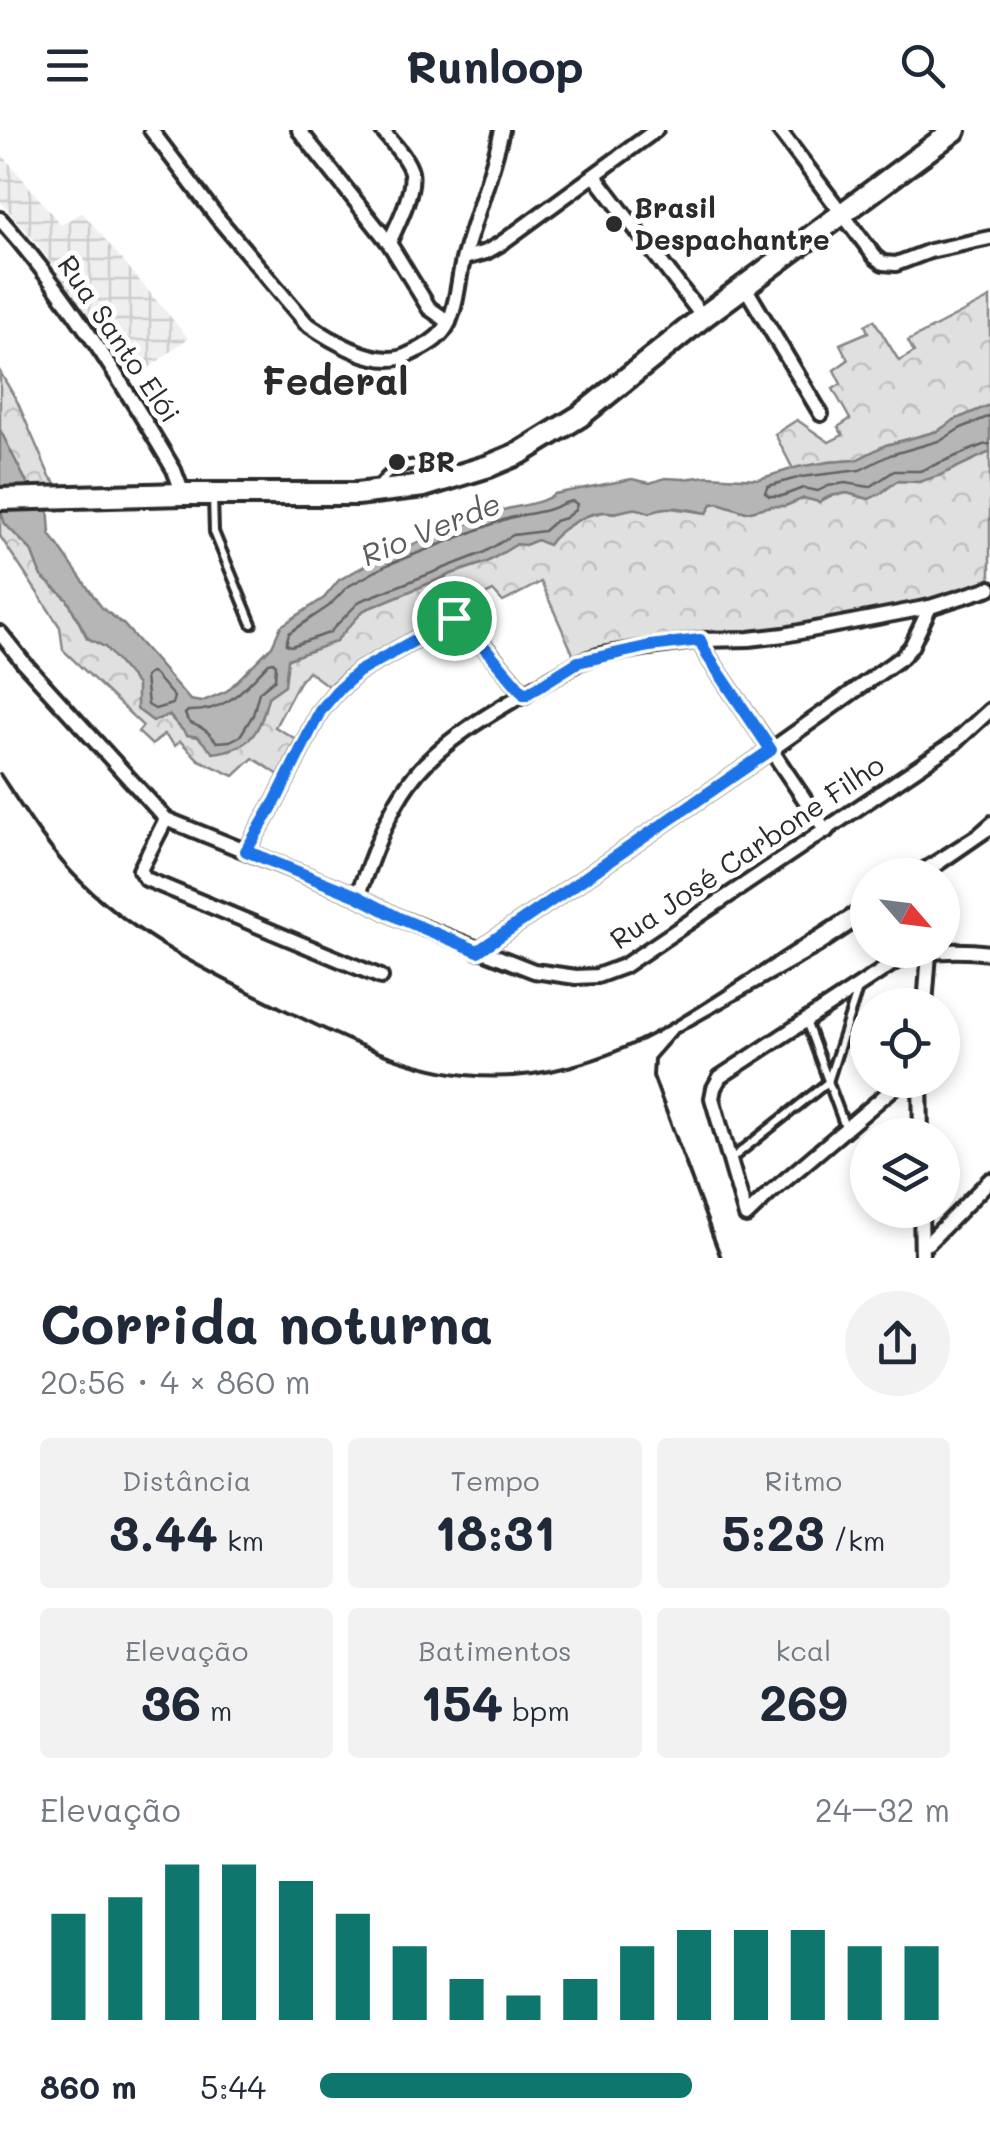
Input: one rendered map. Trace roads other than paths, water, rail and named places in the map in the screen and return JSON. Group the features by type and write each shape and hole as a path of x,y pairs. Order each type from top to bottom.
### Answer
{"main road":[{"path":"0,498 374,492 448,480 520,453 580,416 703,317 955,130"}],"street":[{"path":"152,130 216,216 298,314 322,334 381,358 400,358 436,339 449,322 502,130"},
{"path":"299,130 389,243 429,308 449,322"},
{"path":"382,130 412,174 389,243"},
{"path":"464,258 500,244 656,130"},
{"path":"779,130 883,263 896,264 930,251 990,238"},
{"path":"595,176 703,317"},
{"name":"Rua Santo Elói","path":"0,219 45,271 85,328 174,470 183,494"},
{"path":"745,287 821,414"},
{"path":"357,896 399,800 428,760 452,738 578,662 650,646 770,638 930,607 990,588"},
{"path":"478,951 902,657 924,624 930,607"},
{"path":"246,851 320,711 336,692 358,672 454,618 463,622 525,695"},
{"path":"0,632 166,819 140,870 144,878 381,977"},
{"path":"700,640 826,831"},
{"name":"Rua José Carbone Filho","path":"166,819 357,896 478,951 545,973 597,976 624,966 826,831 954,743 990,710"},
{"path":"960,951 990,952"},
{"path":"882,1098 746,1216 712,1098 720,1077 886,968"},
{"path":"922,1251 990,1180"}],"lane":[{"path":"213,495 214,532 252,624"},
{"path":"730,1160 828,1082 861,985"},
{"path":"806,1021 845,1128"}],"water":[{"path":"990,405 990,452 919,482 897,481 869,499 847,493 819,502 804,498 785,506 746,512 718,503 712,504 707,513 671,508 650,513 634,509 595,513 572,524 548,545 537,540 517,544 487,562 364,610 335,642 288,659 285,685 268,697 252,737 237,747 213,753 198,737 187,735 169,715 153,721 137,709 137,685 105,647 88,638 67,599 41,576 31,550 5,524 0,509 0,430 29,487 48,504 50,534 102,608 124,625 190,700 201,702 227,691 272,646 281,626 324,598 339,580 383,556 499,511 554,494 632,479 650,483 665,478 708,476 759,479 798,467 856,460 886,445 938,431"}],"railway":[{"path":"0,774 70,871 104,903 152,938 228,982 348,1040 394,1058 466,1075 546,1072 617,1051 680,1018 850,909"},
{"path":"929,858 990,815"},
{"path":"960,858 990,837"},
{"path":"721,1258 653,1076 654,1059 676,1034 850,933"}],"place":[{"name":"Brasil Despachantre","path":"614,224"},
{"name":"BR","path":"397,462"}],"district":[{"name":"Federal","path":"335,382"}],"water label":[{"name":"Rio Verde","path":"431,530"}]}
